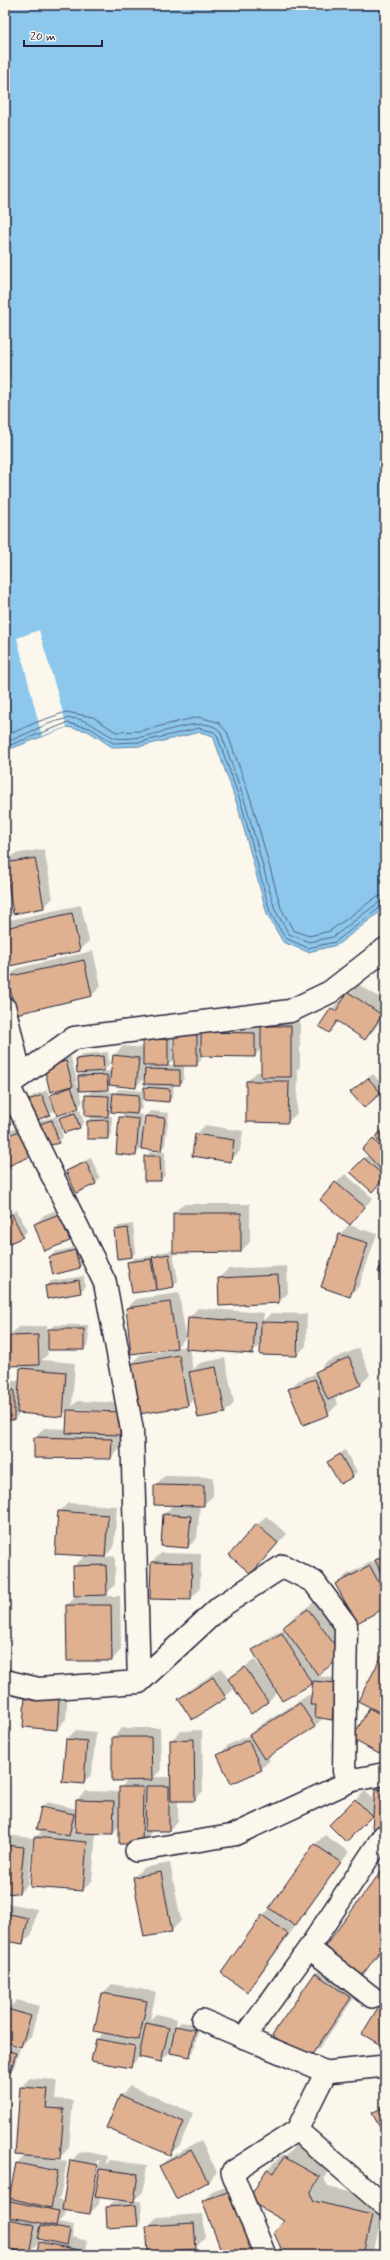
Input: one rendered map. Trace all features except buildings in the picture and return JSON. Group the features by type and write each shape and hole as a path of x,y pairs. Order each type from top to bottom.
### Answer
{"street":[{"path":"11,1083 74,1038 290,1011 330,992 385,949"},
{"path":"5,1008 11,1083 105,1282 132,1430 139,1682"},
{"path":"5,1681 38,1689 139,1682 220,1607 283,1566 314,1582 346,1625 344,1771 353,1780"},
{"path":"136,1851 234,1835 353,1780 385,1774"},
{"path":"244,2038 309,1948 383,1836"},
{"path":"309,1948 372,1997"},
{"path":"202,2020 326,2072 385,2066"},
{"path":"265,2255 232,2172 297,2130 326,2072"},
{"path":"297,2130 385,2206"}],"water":[{"path":"5,5 385,5 385,908 337,945 308,952 283,942 267,914 238,807 213,736 200,732 142,746 112,747 88,731 67,727 5,751"}],"pier":[{"path":"39,630 67,727 42,736 17,638"}]}
